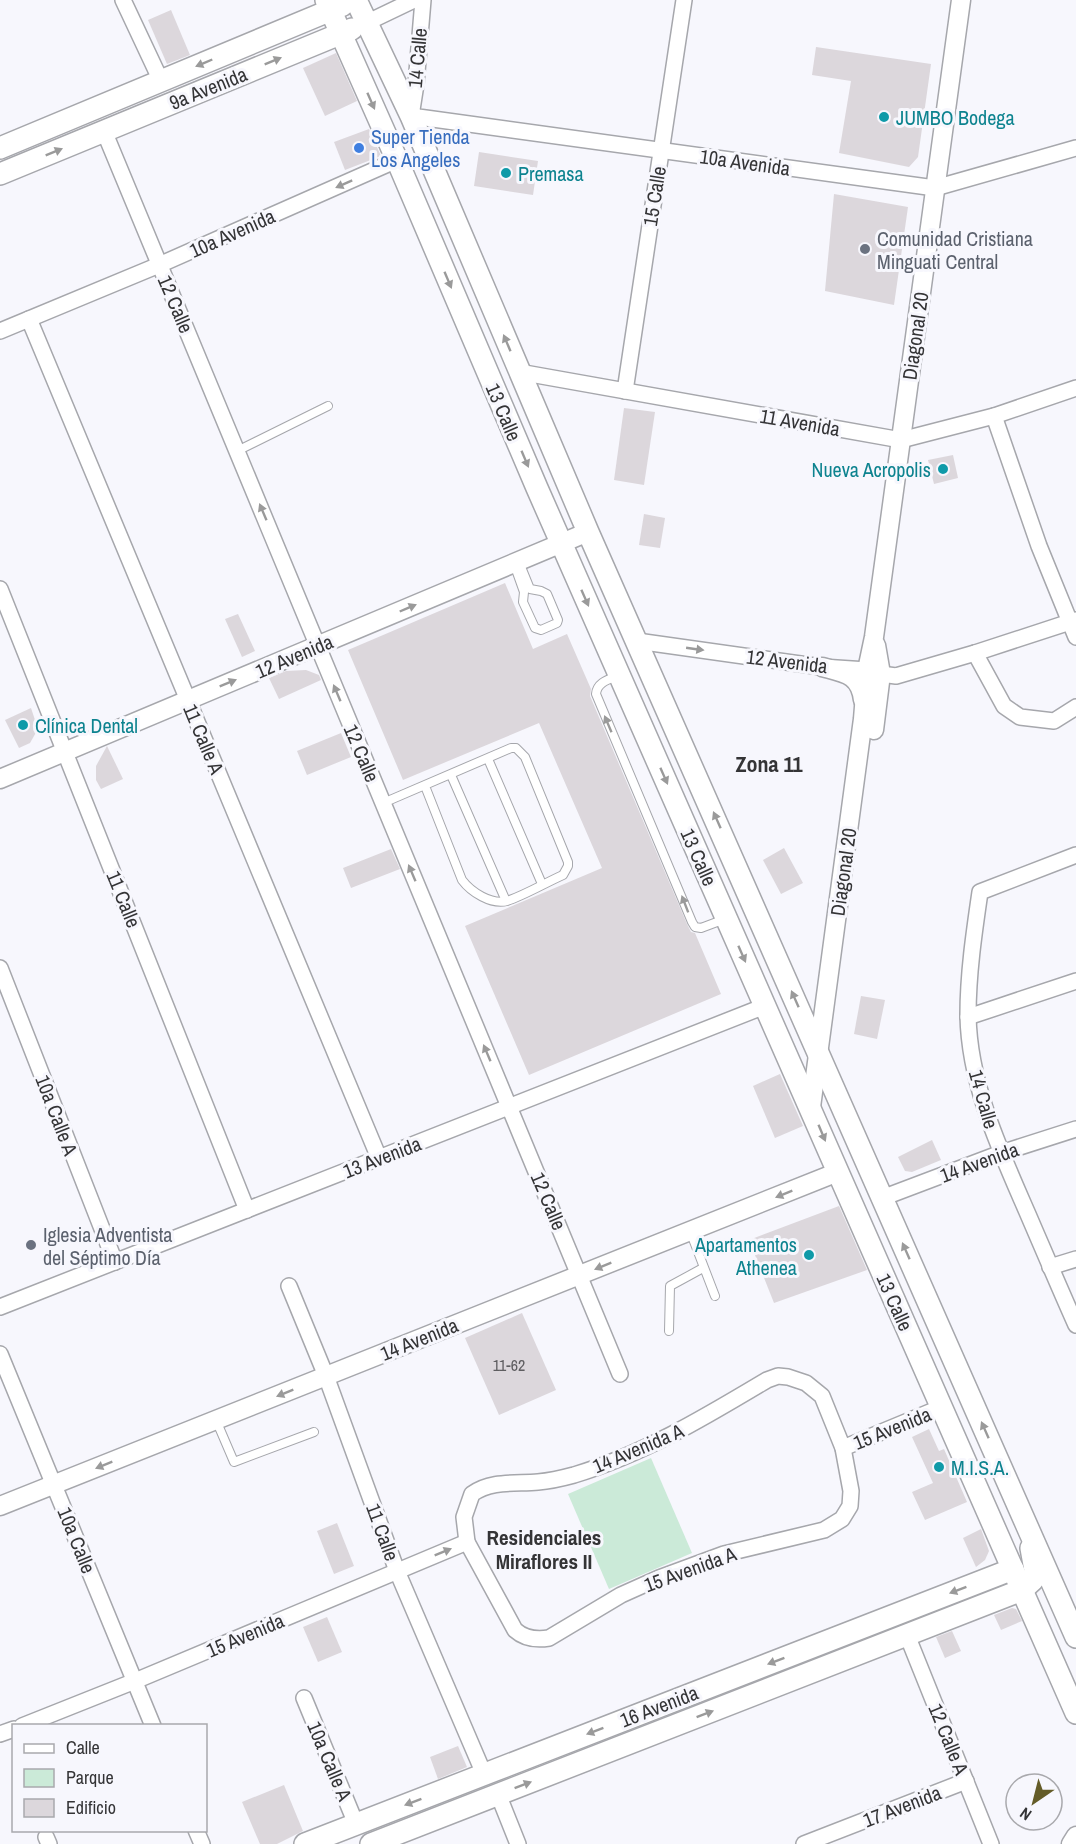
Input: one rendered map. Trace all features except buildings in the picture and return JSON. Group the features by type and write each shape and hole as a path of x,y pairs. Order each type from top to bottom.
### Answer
{"main road":[{"name":"9a Avenida","path":"0,148 161,81 328,5 356,0"},
{"name":"13 Calle","path":"356,0 411,116 588,532 1076,1637"},
{"name":"13 Calle","path":"328,5 397,160 561,544 811,1107 1076,1713"},
{"name":"9a Avenida","path":"0,174 366,23"},
{"path":"1022,1590 1033,1580 1035,1570 1027,1523"},
{"name":"16 Avenida","path":"305,1844 1013,1569"},
{"name":"16 Avenida","path":"371,1844 1022,1590"}],"street":[{"path":"123,0 161,81"},
{"name":"9a Avenida","path":"366,23 414,0"},
{"name":"14 Calle","path":"411,116 423,0"},
{"name":"15 Calle","path":"625,391 684,0"},
{"name":"Diagonal 20","path":"828,1072 874,672 874,637 961,0"},
{"name":"10a Avenida","path":"411,116 935,188 1076,148"},
{"name":"12 Calle","path":"104,131 620,1374"},
{"name":"10a Avenida","path":"0,331 159,265 397,160"},
{"name":"11 Calle A","path":"29,319 379,1158"},
{"name":"11 Avenida","path":"519,372 901,440 994,416 1076,388"},
{"path":"994,416 1039,546 1074,626"},
{"name":"12 Avenida","path":"0,779 588,532"},
{"name":"11 Calle","path":"0,589 247,1210"},
{"name":"12 Avenida","path":"637,641 896,676 1074,626"},
{"path":"975,653 1004,706 1020,717 1054,721 1076,706"},
{"path":"822,667 850,676 857,681 861,687 864,719"},
{"name":"Diagonal 20","path":"811,1107 864,719 874,672"},
{"name":"14 Calle","path":"1076,855 980,892 971,954 968,1017 974,1064 986,1110 1001,1153 1076,1325"},
{"name":"10a Calle A","path":"0,968 115,1262"},
{"path":"968,1017 1076,981"},
{"name":"13 Avenida","path":"0,1307 765,1006"},
{"name":"14 Avenida","path":"882,1198 1001,1153 1076,1129"},
{"name":"14 Avenida","path":"0,1506 838,1172"},
{"path":"1050,1267 1076,1259"},
{"name":"11 Calle","path":"289,1286 326,1376 397,1571 484,1774"},
{"name":"10a Calle","path":"0,1354 153,1724"},
{"name":"14 Avenida A","path":"467,1542 464,1517 471,1494 486,1486 540,1482 574,1475 619,1459 678,1433 767,1380 778,1376 806,1383 822,1396 843,1448"},
{"name":"15 Avenida","path":"843,1448 942,1407"},
{"name":"15 Avenida A","path":"467,1542 511,1625 520,1635 537,1640 556,1636 621,1595 659,1578 724,1554 824,1530 842,1519 852,1498 843,1448"},
{"name":"15 Avenida","path":"25,1724 135,1681 467,1542"},
{"name":"12 Calle A","path":"907,1635 991,1844"},
{"name":"10a Calle A","path":"304,1698 356,1824"},
{"name":"17 Avenida","path":"804,1844 966,1781"},
{"path":"498,1794 518,1844"},
{"path":"1071,1844 1076,1836"}],"lane":[{"path":"237,451 328,406"},
{"path":"517,563 530,589 547,594 558,620 557,623 541,630 535,628 523,602 524,592 517,563"},
{"path":"619,675 600,684 596,689 596,694 692,922 695,927 701,928 726,919"},
{"path":"383,803 511,748 516,748 525,757 568,862 567,871 563,875 506,901 481,896 462,880 425,786"},
{"path":"488,759 542,884"},
{"path":"451,775 506,901"},
{"path":"690,1231 715,1296"},
{"path":"669,1330 670,1286 703,1268"},
{"path":"216,1420 234,1462 314,1432"}],"green space":[{"path":"651,1458 692,1553 609,1589 568,1494"}],"place":[{"name":"JUMBO Bodega","path":"884,117"},
{"name":"Super Tienda Los Angeles","path":"359,148"},
{"name":"Premasa","path":"506,173"},
{"name":"Comunidad Cristiana Minguati Central","path":"865,249"},
{"name":"Nueva Acropolis","path":"943,469"},
{"name":"Clínica Dental","path":"23,725"},
{"name":"Iglesia Adventista del Séptimo Día","path":"31,1245"},
{"name":"Apartamentos Athenea","path":"809,1255"},
{"name":"M.I.S.A.","path":"939,1467"}],"district":[{"name":"Zona 11","path":"769,764"},
{"name":"Residenciales Miraflores II","path":"544,1549"}]}
